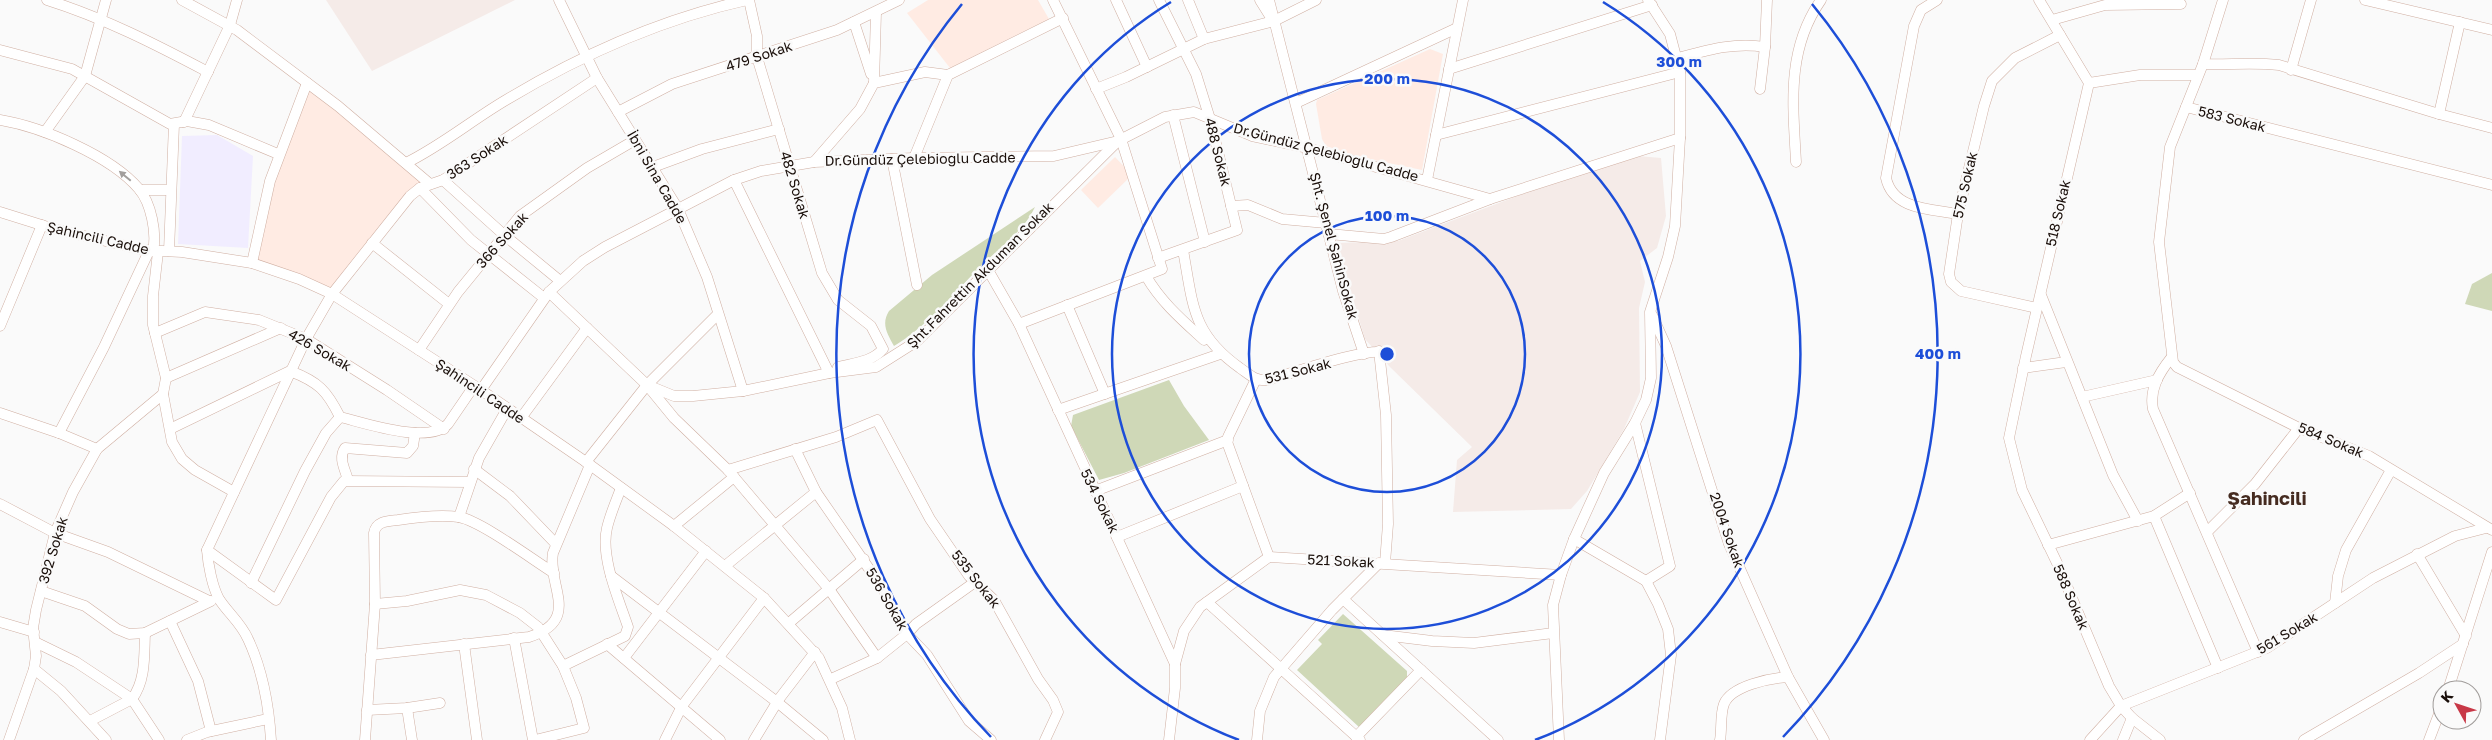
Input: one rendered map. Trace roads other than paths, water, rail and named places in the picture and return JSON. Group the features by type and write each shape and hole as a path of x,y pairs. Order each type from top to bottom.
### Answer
{"street":[{"path":"47,0 100,18 208,72"},
{"path":"45,132 85,76 106,0"},
{"path":"182,0 230,25 307,82 430,184"},
{"path":"184,122 230,25 237,0"},
{"name":"İbni Sina Cadde","path":"560,0 597,78 678,209 700,256 743,392"},
{"path":"406,163 530,85 586,56 700,10 748,0"},
{"name":"482 Sokak","path":"748,0 756,36 757,57 788,166 822,274 838,300 871,326 883,349 875,356 838,367 829,373"},
{"name":"479 Sokak","path":"618,112 672,84 836,30 876,12 897,0"},
{"path":"1019,324 1162,269 1120,140 1054,0"},
{"path":"1116,0 1147,67"},
{"name":"488 Sokak","path":"1158,258 1237,230 1210,119 1196,74 1182,50 1159,0"},
{"path":"1188,0 1204,39"},
{"name":"Şht. Şenel ŞahinSokak","path":"1260,0 1274,21"},
{"name":"Şht. Şenel ŞahinSokak","path":"1269,0 1343,291 1364,354"},
{"path":"1096,88 1147,67 1204,39 1274,21 1316,0"},
{"path":"1427,180 1463,0"},
{"path":"1760,90 1765,46 1767,0"},
{"path":"1796,162 1792,85 1803,31 1821,0"},
{"path":"1937,0 1922,10 1914,26 1886,178 1892,194 1911,206 1958,214"},
{"path":"2039,0 2089,83 2140,75 2197,75"},
{"path":"2186,107 2197,75 2203,64 2223,0"},
{"path":"2291,70 2311,0"},
{"path":"2365,0 2492,30"},
{"path":"1449,69 1650,3 1670,34 1678,58 1680,72 1680,138 1675,226 1668,257 1650,312 1651,378 1646,400 1635,423 1604,473 1574,539 1553,605 1559,740"},
{"path":"2052,20 2105,5 2181,4"},
{"path":"814,162 860,109 874,82 876,12"},
{"path":"874,82 925,72 948,75 1063,18"},
{"path":"854,22 874,82"},
{"path":"2439,114 2460,22"},
{"path":"1296,103 1457,28"},
{"name":"575 Sokak","path":"2037,308 1961,291 1955,287 1949,274 1958,214 1984,106 1992,82 2015,58 2060,35"},
{"path":"1678,58 1723,46 1751,44 1765,46"},
{"path":"0,50 72,69 166,122 174,124 194,121 223,129 278,154"},
{"path":"2203,64 2229,65 2259,62 2278,65 2439,114 2492,128"},
{"path":"1436,136 1680,72"},
{"path":"914,158 948,75"},
{"name":"363 Sokak","path":"207,550 306,339 332,294 402,205 420,188 443,180 597,78"},
{"path":"252,263 270,181 278,154 307,82"},
{"name":"518 Sokak","path":"2009,438 2023,368 2089,83"},
{"name":"583 Sokak","path":"2171,356 2160,242 2170,147 2186,107 2492,185"},
{"name":"Dr.Gündüz Çelebioğlu Cadde","path":"444,429 478,388 559,280 605,247 734,180 761,171 814,162 892,158 1054,156 1120,140 1165,116 1194,112 1252,136 1308,148 1490,199"},
{"path":"1173,115 1205,242"},
{"path":"0,120 45,132 102,160 124,175 140,190 148,205 154,242 151,251 59,433"},
{"path":"169,252 174,124"},
{"path":"653,167 702,149 779,129"},
{"path":"1328,234 1376,238 1391,237 1490,199 1680,138"},
{"name":"366 Sokak","path":"419,350 449,304 503,234 528,211 587,168 635,140"},
{"name":"Şht.Fahrettin Akduman Sokak","path":"647,385 674,396 743,392 829,373 866,370 896,356 917,341 1120,140"},
{"path":"892,158 916,285"},
{"path":"443,180 503,234 559,280"},
{"path":"734,180 829,373"},
{"path":"420,188 472,240 587,328 647,385 674,418 728,470 776,523 829,588 877,658"},
{"path":"140,190 171,190"},
{"path":"1232,206 1248,205 1282,219 1326,224"},
{"name":"Şahincili Cadde","path":"0,212 42,225 151,251 252,263 299,279 332,294 478,388 588,463 674,526 764,598 814,652 830,679 842,708 850,740"},
{"path":"0,326 42,225"},
{"path":"372,243 449,304"},
{"path":"1183,250 1193,306 1201,330 1220,354"},
{"path":"151,251 152,309 155,333 166,378 163,394 172,442 182,459 200,474 234,492"},
{"name":"534 Sokak","path":"988,270 1019,324 1175,664 1175,688 1169,740"},
{"path":"1146,276 1159,296 1175,314 1220,354 1256,379"},
{"path":"2040,295 2113,475 2138,521"},
{"path":"1067,305 1105,394"},
{"name":"426 Sokak","path":"155,333 205,312 259,320 306,339 388,390 444,429"},
{"name":"2004 Sokak","path":"1650,312 1666,346 1729,544 1788,677 1824,740"},
{"path":"371,655 528,637 547,628 557,616 559,594 552,558 588,463 647,385 718,314"},
{"path":"166,378 281,328"},
{"path":"521,418 587,328"},
{"name":"531 Sokak","path":"1228,440 1256,379 1268,380 1364,354 1383,351 1388,524 1382,563"},
{"path":"1058,410 1220,354"},
{"path":"2171,356 2156,380 2152,392 2153,410 2258,652"},
{"name":"584 Sokak","path":"2171,356 2177,367 2299,428 2369,456 2489,529"},
{"path":"2023,368 2066,362"},
{"path":"170,430 290,371 323,388 333,402 340,417"},
{"path":"2082,397 2156,380"},
{"name":"392 Sokak","path":"9,740 34,669 35,638 41,591 55,533 73,492 97,450 163,394"},
{"path":"459,517 474,469 486,444 507,409"},
{"path":"0,413 59,433 97,450"},
{"path":"340,417 415,433 434,433 444,429"},
{"path":"251,583 309,463 326,433 340,417"},
{"name":"535 Sokak","path":"795,449 836,437 877,420 930,520 975,582 994,600 1038,679 1056,706 1058,712 1045,740"},
{"path":"1635,423 1670,566 1646,581"},
{"path":"2207,532 2255,484 2299,428"},
{"path":"348,480 341,459 341,453 345,448 407,453 413,446 415,433"},
{"name":"588 Sokak","path":"2009,438 2022,490 2109,686 2121,706 2132,718 2160,740"},
{"path":"1095,491 1228,440 1228,447 1269,557 1207,602 1189,620 1178,646 1175,664"},
{"path":"674,526 728,470 795,449"},
{"name":"536 Sokak","path":"795,449 816,492 864,559 883,589 907,634 927,655 969,721 992,740"},
{"path":"474,469 514,500 556,544"},
{"path":"2335,603 2338,576 2346,550 2391,470"},
{"path":"207,550 276,600 331,497 340,484 348,480 470,482"},
{"path":"1117,537 1243,486"},
{"path":"562,666 626,636 628,627 611,576 606,549 606,529 621,488"},
{"path":"725,566 816,492"},
{"path":"2048,546 2154,516 2190,493"},
{"path":"0,504 55,533 108,552 214,600 240,624 253,650 271,740"},
{"path":"2154,516 2218,668"},
{"path":"365,740 375,604 375,528 381,523 421,517 459,517 490,532 554,573"},
{"name":"561 Sokak","path":"2090,740 2121,706 2258,652 2372,578 2417,554 2455,536 2489,529"},
{"path":"1574,539 1646,581 1658,604 1671,642 1660,740"},
{"path":"207,550 214,600"},
{"path":"624,658 706,551"},
{"path":"2417,554 2465,640"},
{"path":"2451,680 2492,556"},
{"name":"521 Sokak","path":"1269,557 1561,575"},
{"path":"789,623 864,559"},
{"path":"1257,740 1260,711 1274,677 1343,599 1382,563"},
{"path":"611,576 777,702 823,740"},
{"path":"830,679 877,658 907,634 916,624 975,582"},
{"path":"375,604 407,601 460,590 486,595 520,613 534,623 562,666 576,698 584,728 534,740 514,638"},
{"path":"41,591 85,606 117,628 130,634 145,633 214,600"},
{"path":"665,740 682,706 764,598"},
{"path":"1343,599 1384,634 1498,740"},
{"path":"1207,602 1358,738 1422,670"},
{"path":"170,620 198,681 211,731"},
{"path":"0,634 1,622 35,638 76,662 132,699 159,740"},
{"path":"90,720 132,699 140,687 143,674 145,633"},
{"path":"1384,634 1432,641 1474,644 1553,633"},
{"path":"2307,739 2419,673 2465,640"},
{"path":"464,644 477,740"},
{"path":"607,644 720,740"},
{"path":"754,740 777,702 814,652"},
{"path":"34,669 61,691 90,720 106,740"},
{"path":"1720,740 1723,705 1728,698 1762,681 1788,677"},
{"path":"367,710 406,708 440,703"},
{"path":"406,708 412,740"},
{"path":"2124,740 2132,718"},
{"path":"187,740 211,731 268,719"}],"district":[{"name":"Şahincili","path":"2267,498"}]}
